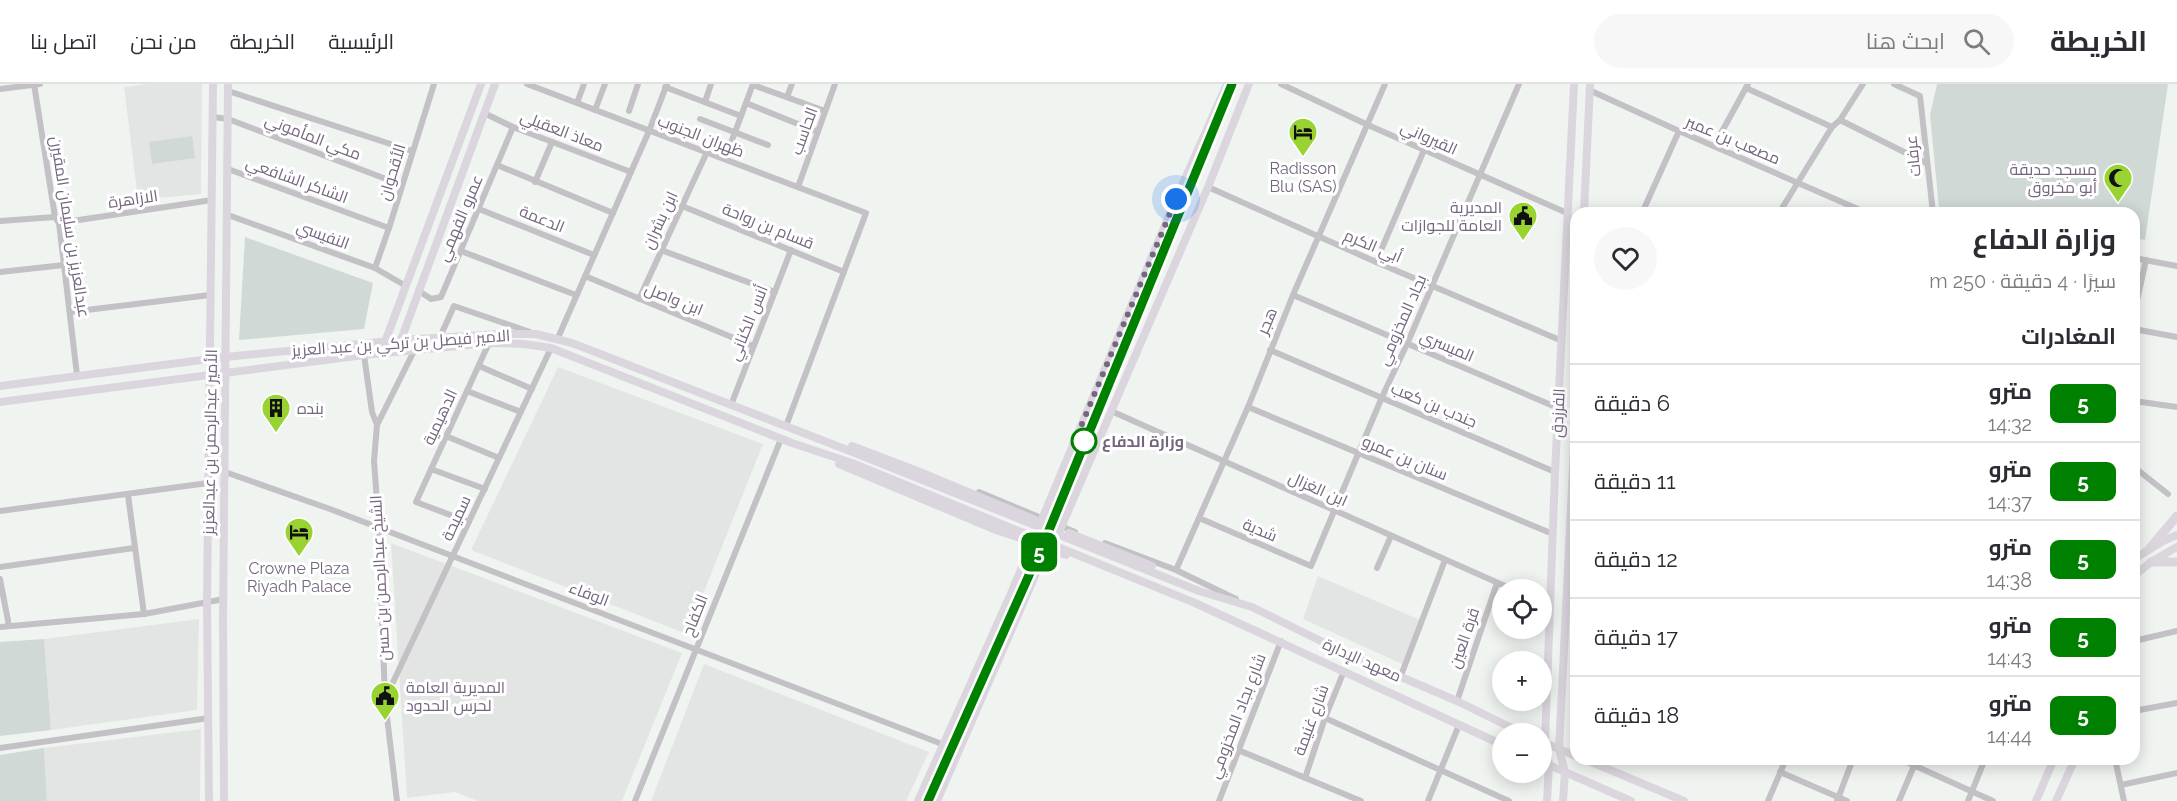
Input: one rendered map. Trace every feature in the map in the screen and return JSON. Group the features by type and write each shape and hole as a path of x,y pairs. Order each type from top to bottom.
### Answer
{"main road":[{"name":"الأمير عبدالرحمن بن عبدالعزيز","path":"209,801 207,603 213,84"},
{"path":"385,342 481,84"},
{"path":"401,340 495,84"},
{"path":"918,801 1042,519 1176,199 1227,84"},
{"path":"938,801 1047,550 1061,528 1208,187 1249,84"},
{"name":"الفرزدق","path":"1548,579 1553,534 1574,84"},
{"path":"1584,207 1590,87"},
{"name":"الأمير عبدالرحمن بن عبدالعزيز","path":"224,801 228,88"},
{"path":"453,158 456,168 462,167 466,161"},
{"path":"444,183 447,178 453,177 458,181 456,189"},
{"name":"الامير فيصل بن تركي بن عبد العزيز","path":"0,386 225,357 440,337 536,334 572,344 786,426 1199,591"},
{"name":"الامير فيصل بن تركي بن عبد العزيز","path":"0,402 364,355 489,344 524,344 551,348 782,439 852,463 1195,603"},
{"path":"786,426 809,430 1008,508 1042,519 1087,540 1252,607"},
{"path":"782,439 992,528 1032,542 1047,550 1082,559 1260,637 1280,641"},
{"path":"992,528 997,529 1005,520 1008,508"},
{"path":"2150,548 2177,516"},
{"path":"2140,555 2177,535"},
{"path":"1082,559 1087,540"},
{"path":"2140,571 2151,561 2177,547"},
{"name":"الفرزدق","path":"1563,801 1564,772 1559,749 1570,553"},
{"path":"2151,561 2177,562"},
{"name":"معهد الإدارة","path":"1199,591 1252,607 1343,652 1457,701 1502,723"},
{"name":"معهد الإدارة","path":"1195,603 1492,740"},
{"name":"الفرزدق","path":"1543,723 1545,639"},
{"path":"1552,746 1570,754"},
{"path":"1598,765 1684,801"},
{"path":"2036,801 2051,765"},
{"path":"2056,801 2072,765"},
{"path":"1552,767 1631,801"},
{"name":"الفرزدق","path":"1547,783 1547,801"}],"street":[{"name":"عبدالعزيز بن سليمان المقيرن","path":"34,84 64,265 77,375"},
{"path":"0,89 40,84"},
{"name":"الأقحوان","path":"375,268 434,84"},
{"name":"ظهران الجنوب","path":"527,84 866,213 844,272"},
{"path":"577,103 584,84"},
{"path":"595,110 605,84"},
{"path":"629,111 638,84"},
{"path":"705,102 711,84"},
{"path":"725,159 753,84 825,111"},
{"path":"787,97 792,84"},
{"name":"الحاسب","path":"798,187 835,84"},
{"name":"القيرواني","path":"1281,84 1567,213"},
{"name":"هجر","path":"1176,570 1385,84"},
{"name":"بجاد المخزومي","path":"1311,567 1382,397 1519,84"},
{"path":"1782,207 1832,127 1840,120 1863,84"},
{"name":"عرفات","path":"1894,84 1920,96 1932,207"},
{"path":"557,340 649,131 666,86 741,116"},
{"path":"1714,146 1747,86 1832,127"},
{"name":"مصعب بن عمير","path":"1590,87 1679,131 1853,207"},
{"path":"228,88 412,151"},
{"path":"746,103 818,132"},
{"name":"معاذ العقيلي","path":"484,113 513,127 631,172"},
{"name":"مكي المأموني","path":"213,117 228,119 402,185"},
{"path":"700,119 768,145"},
{"path":"1840,120 1926,163"},
{"name":"عمرو الفهمي","path":"419,291 432,299 441,297 513,127"},
{"path":"1645,207 1679,131"},
{"path":"535,182 552,142"},
{"path":"1376,262 1424,150"},
{"name":"ابن بشران","path":"639,299 707,152"},
{"path":"497,165 613,213"},
{"name":"الشاكر الشافعي","path":"228,169 389,228"},
{"name":"أبي الكرم","path":"1208,187 1318,237 1562,341"},
{"name":"الازاهرة","path":"0,221 57,220 212,200"},
{"name":"قسام بن رواحة","path":"682,206 844,272"},
{"name":"الدعمة","path":"479,209 594,255"},
{"name":"النفيسي","path":"228,215 375,268 406,285"},
{"path":"661,250 775,292"},
{"name":"أنس الكناني","path":"731,405 791,250"},
{"path":"461,251 576,295"},
{"path":"2140,259 2177,266"},
{"path":"2140,287 2146,260"},
{"path":"0,272 64,265"},
{"path":"786,426 844,272"},
{"name":"ابن واصل","path":"585,276 753,346"},
{"path":"70,312 210,295"},
{"name":"الميسري","path":"1293,295 1558,408"},
{"path":"440,337 454,306 536,334"},
{"path":"2140,330 2177,337"},
{"name":"الدهيمية","path":"469,522 416,502 489,344"},
{"name":"سميحة","path":"385,700 551,348"},
{"name":"جندب بن كعب","path":"1270,350 1555,472"},
{"path":"377,425 414,351"},
{"name":"الشيخ عبدالرحمن بن حسن","path":"364,355 372,412 377,425 374,461 379,528 385,700 397,801"},
{"path":"479,366 532,389"},
{"path":"467,391 521,412"},
{"path":"2140,402 2177,408"},
{"name":"سنان بن عمرو","path":"1248,407 1553,534"},
{"name":"ابن الغزال","path":"1111,411 1492,581"},
{"path":"446,436 499,458"},
{"name":"الكفاح","path":"634,801 782,439"},
{"path":"869,452 1042,519"},
{"path":"431,469 485,489"},
{"name":"الوفاء","path":"225,472 453,556 942,744"},
{"path":"2140,472 2168,494"},
{"path":"0,511 208,483"},
{"path":"128,495 144,614"},
{"name":"شدية","path":"1199,518 1311,567"},
{"path":"1061,528 1176,570 1252,607"},
{"path":"1377,568 1391,536"},
{"path":"0,567 134,548"},
{"path":"1400,678 1445,560"},
{"path":"0,579 9,626"},
{"name":"قرة العين","path":"1457,701 1492,598"},
{"path":"0,627 144,614 224,599"},
{"path":"2140,640 2177,631"},
{"name":"شارع بجاد المخزومي","path":"1219,801 1280,641"},
{"name":"شارع غنيمة","path":"1305,778 1344,671"},
{"path":"2140,710 2177,703"},
{"path":"0,748 209,718"},
{"path":"1325,718 1498,799 1509,801"},
{"path":"1428,801 1459,725"},
{"path":"1238,750 1361,801"},
{"path":"1768,801 1783,765"},
{"path":"1837,799 1851,765"},
{"path":"1899,801 1915,765"},
{"path":"1922,765 1971,792 1993,801"},
{"path":"1968,801 1982,765"},
{"path":"2116,765 2124,801"},
{"path":"1780,772 1837,799 1847,801"},
{"path":"2121,785 2177,773"}],"shaded area":[{"path":"147,84 202,84 201,194 138,200 124,87"},
{"path":"1937,84 2168,84 2145,240 2140,239 2140,207 1939,207 1930,115"},
{"path":"192,136 195,158 152,164 149,142"},
{"path":"245,237 373,283 364,329 239,340"},
{"path":"558,367 763,444 687,634 471,550"},
{"path":"391,543 682,653 622,801 478,801 455,792 407,798"},
{"path":"1318,576 1420,620 1402,664 1303,619"},
{"path":"199,619 197,710 51,730 44,639"},
{"path":"44,639 51,730 0,736 0,642"},
{"path":"704,664 929,752 906,801 651,801"},
{"path":"201,729 200,801 47,801 44,748"},
{"path":"44,748 47,801 0,801 0,755"}],"metro line":[{"name":"5","path":"928,801 1047,535 1232,84"}],"place":[{"name":"Radisson Blu (SAS)","path":"1303,158"},
{"name":"مسجد حديقة أبو مخروق","path":"2118,204"},
{"name":"المديرية العامة للجوازات","path":"1523,242"},
{"name":"بنده","path":"276,434"},
{"name":"وزارة الدفاع","path":"1084,441"},
{"name":"Crowne Plaza Riyadh Palace","path":"299,558"},
{"name":"المديرية العامة لحرس الحدود","path":"385,722"}],"route":[{"path":"1084,441 1077,436 1176,199"}]}
